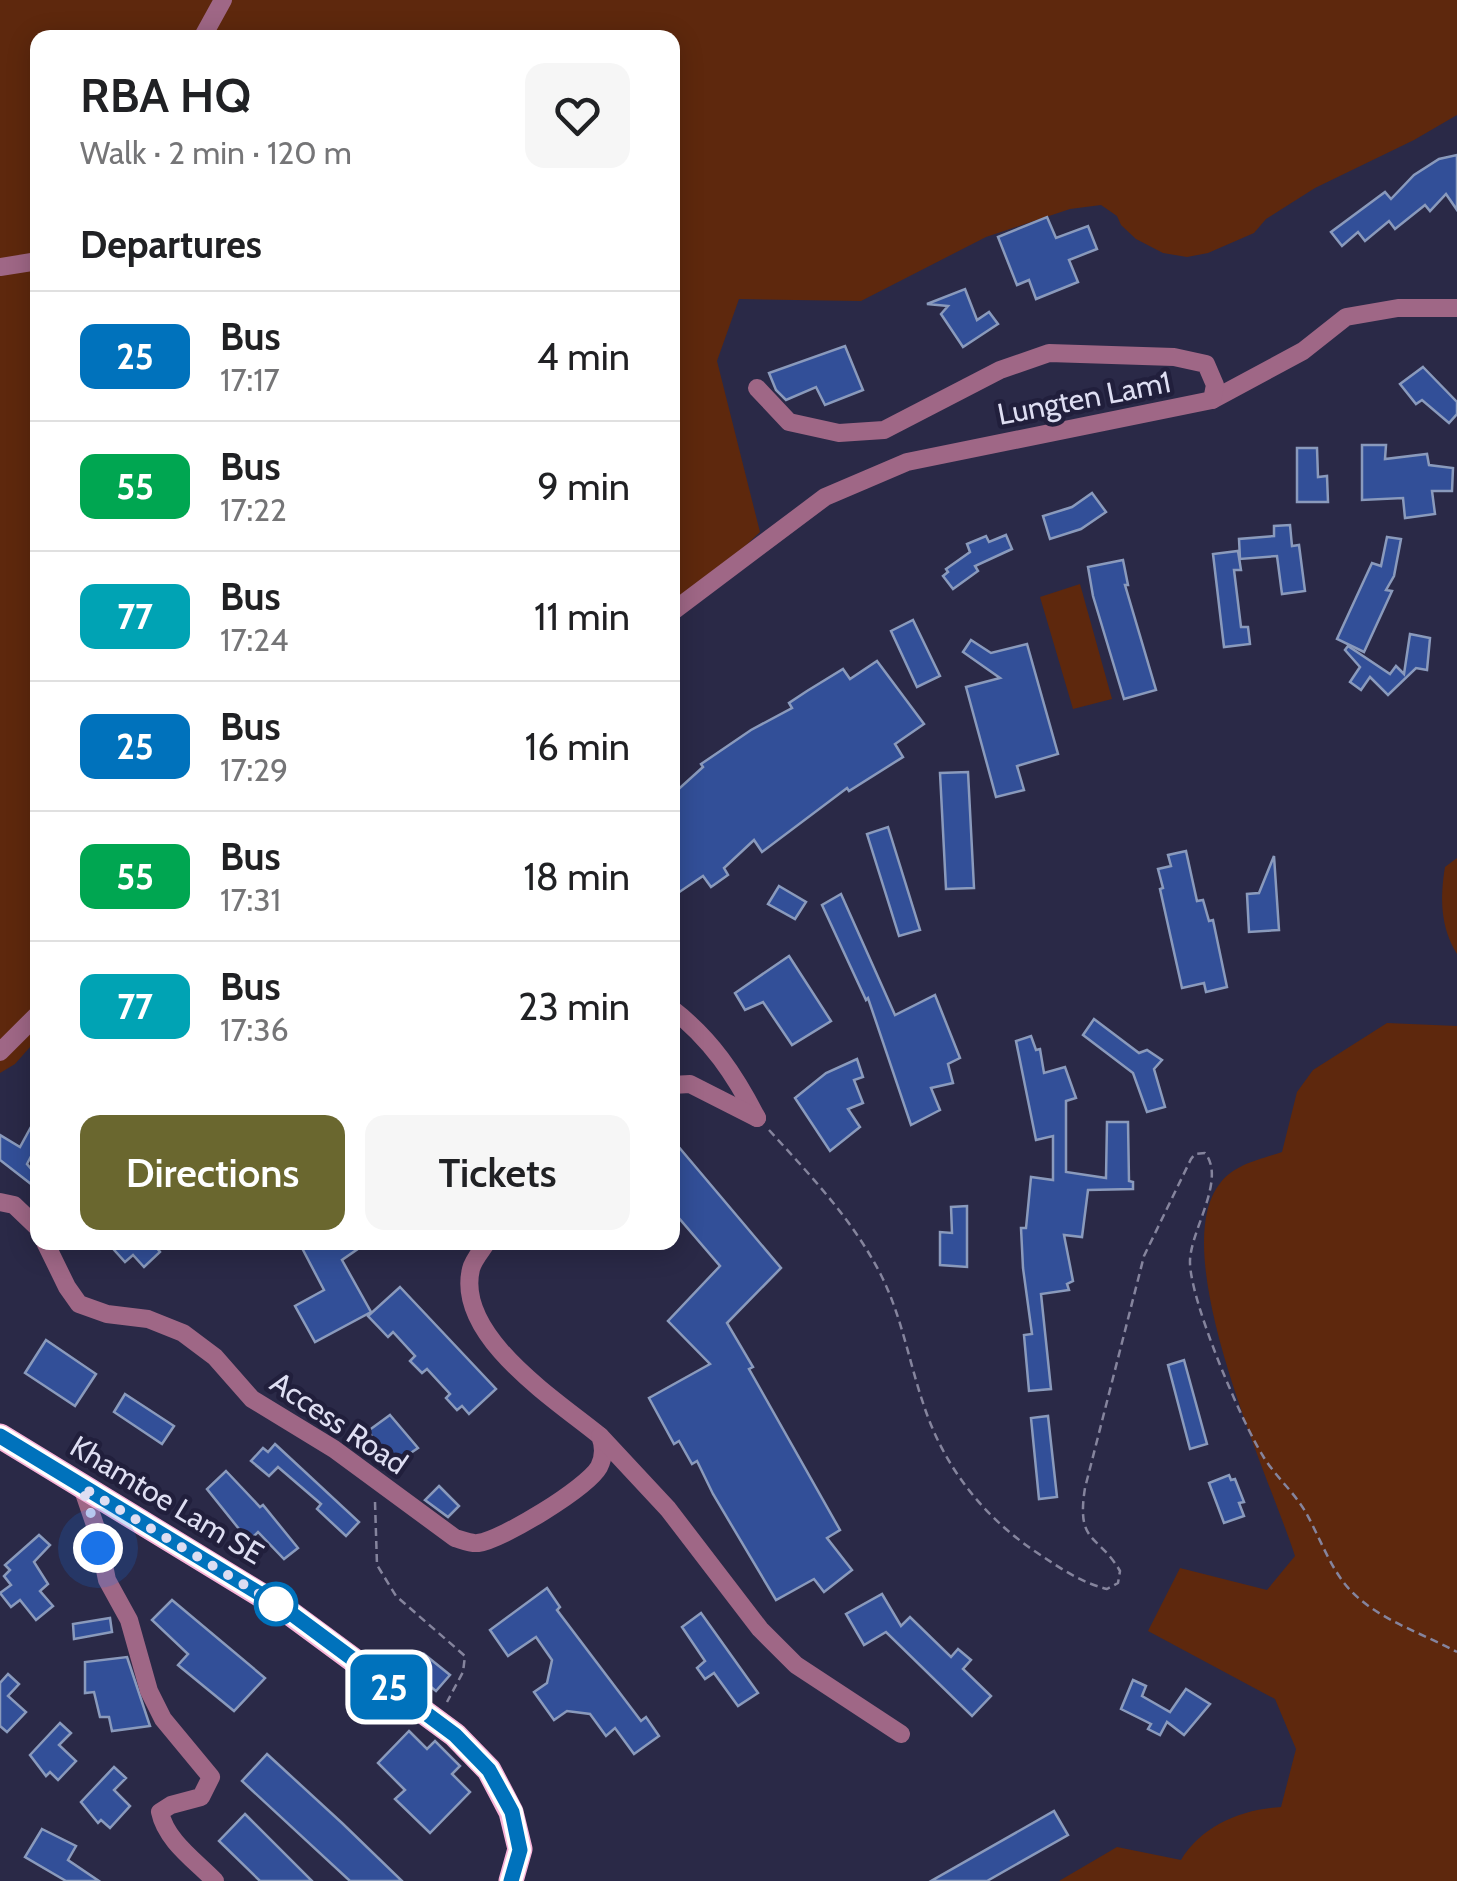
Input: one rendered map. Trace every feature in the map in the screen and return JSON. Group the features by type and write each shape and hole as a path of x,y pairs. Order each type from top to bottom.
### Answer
{"main road":[{"name":"Khamtoe Lam SE","path":"0,1436 288,1611 455,1735 489,1770 512,1812 520,1850 511,1881"}],"street":[{"path":"207,30 224,0"},
{"path":"0,268 30,262"},
{"path":"1212,400 1303,351 1346,317 1398,308 1457,308"},
{"name":"Lungten Lam1","path":"680,606 825,497 907,462 1212,400 1216,385 1206,364 1174,356 1049,353 1000,370 884,430 840,433 789,422 757,388"},
{"path":"680,1015 720,1054 758,1118"},
{"path":"0,1052 30,1022"},
{"path":"680,1085 690,1084 758,1118"},
{"path":"0,1202 14,1204 30,1220"},
{"name":"Access Road","path":"49,1250 60,1276 80,1304 107,1314 148,1319 183,1333 215,1357 252,1399 334,1449 454,1538 476,1544 507,1532 584,1483 598,1468 604,1448 600,1436"},
{"path":"483,1250 471,1268 472,1306 492,1343 600,1436 668,1509 760,1629 796,1665 900,1734"},
{"path":"82,1487 107,1580 129,1620 149,1692 162,1718 211,1777 201,1797 160,1812 162,1822 178,1845 215,1881"}],"path":[{"path":"758,1118 837,1208 879,1271 901,1325 934,1434 964,1486 990,1515 1026,1545 1075,1577 1107,1589 1118,1584 1120,1571 1086,1530 1086,1488 1144,1256 1191,1159 1195,1154 1205,1154 1212,1166 1210,1188 1191,1247 1191,1277 1225,1373 1261,1453 1298,1499 1352,1592 1386,1616 1457,1652"},
{"path":"374,1479 376,1565 396,1596 465,1656 456,1690 434,1720"}],"shaded area":[{"path":"0,0 1457,0 1457,115 1315,188 1266,219 1254,233 1208,253 1187,257 1163,253 1136,239 1117,216 1101,205 1070,209 986,237 861,301 739,299 717,361 760,532 680,608 680,30 30,30 30,1047 15,1064 0,1073"},
{"path":"1080,584 1112,699 1073,709 1040,597"},
{"path":"1457,858 1457,954 1444,923 1442,901 1445,867"},
{"path":"1387,1023 1457,1026 1457,1881 1059,1881 1117,1847 1181,1860 1200,1838 1224,1822 1252,1811 1281,1807 1296,1749 1275,1699 1148,1631 1180,1568 1267,1590 1295,1556 1245,1422 1212,1310 1205,1259 1207,1215 1227,1176 1249,1163 1282,1152 1297,1092 1313,1070"}],"building":[{"path":"1457,155 1457,210 1446,194 1430,211 1425,205 1395,229 1389,221 1365,241 1358,232 1342,246 1331,232 1385,192 1391,199 1414,175 1439,159"},
{"path":"1047,217 1056,238 1088,226 1097,249 1069,260 1078,282 1036,299 1029,280 1017,285 998,237"},
{"path":"965,289 977,320 989,312 998,324 963,347 941,314 948,306 927,304"},
{"path":"845,346 863,390 825,405 816,387 786,400 776,390 769,373"},
{"path":"1423,367 1457,402 1457,414 1449,423 1422,400 1416,404 1400,384"},
{"path":"1362,445 1386,445 1385,459 1427,454 1429,465 1453,468 1452,491 1432,491 1435,514 1405,518 1403,498 1362,500"},
{"path":"1297,448 1317,448 1318,477 1327,476 1328,502 1297,502"},
{"path":"1092,493 1106,512 1081,529 1050,539 1043,516 1072,507"},
{"path":"1290,525 1292,546 1299,545 1305,591 1282,594 1277,556 1240,559 1239,539 1274,536 1274,526"},
{"path":"1006,535 1012,549 975,566 978,571 953,589 943,576 948,572 946,569 970,552 967,544 986,536 989,542"},
{"path":"1387,537 1401,539 1394,576 1386,590 1392,591 1364,652 1337,639 1372,563 1381,566"},
{"path":"1238,551 1241,570 1234,570 1241,627 1248,627 1250,644 1224,647 1213,554"},
{"path":"1123,560 1125,585 1156,690 1124,699 1088,567"},
{"path":"913,620 940,676 917,687 891,631"},
{"path":"1410,634 1430,638 1427,670 1416,668 1388,695 1370,677 1361,690 1350,682 1360,667 1345,650 1348,646 1390,674 1396,666 1404,674"},
{"path":"971,640 991,653 1027,644 1058,754 1017,766 1024,790 996,797 966,687 1000,678 963,652"},
{"path":"877,661 924,724 895,744 903,757 849,791 847,788 762,852 754,840 724,868 728,875 711,887 703,876 680,892 680,788 703,767 701,764 792,708 789,703 807,691 843,669 850,679"},
{"path":"968,772 974,888 946,889 940,773"},
{"path":"888,827 920,930 899,936 867,834"},
{"path":"1186,851 1197,901 1203,900 1209,921 1213,920 1227,987 1206,992 1204,983 1182,988 1160,889 1163,888 1158,869 1171,866 1168,855"},
{"path":"1274,856 1279,930 1249,932 1247,894 1259,893"},
{"path":"779,886 806,902 795,919 768,904"},
{"path":"841,894 895,1015 935,995 960,1058 948,1064 953,1083 931,1088 940,1110 911,1125 868,998 822,905"},
{"path":"789,956 831,1021 792,1045 763,1002 745,1010 735,993"},
{"path":"1094,1019 1139,1053 1147,1050 1162,1060 1154,1069 1165,1107 1147,1112 1133,1073 1083,1035"},
{"path":"1031,1036 1036,1050 1040,1049 1044,1073 1065,1067 1076,1098 1066,1101 1066,1172 1106,1178 1107,1122 1128,1122 1129,1181 1133,1182 1133,1189 1088,1190 1082,1237 1064,1235 1073,1281 1067,1284 1069,1290 1041,1294 1051,1389 1029,1391 1024,1335 1032,1334 1021,1228 1026,1228 1031,1177 1053,1180 1053,1136 1036,1140 1016,1041"},
{"path":"857,1059 863,1077 854,1080 863,1103 848,1109 860,1127 830,1151 795,1098 826,1073"},
{"path":"30,1129 30,1183 0,1160 0,1135 20,1147"},
{"path":"680,1148 781,1268 727,1323 840,1530 827,1538 852,1570 824,1592 814,1579 776,1600 697,1461 692,1464 679,1441 674,1444 649,1398 710,1364 668,1321 720,1266 680,1219"},
{"path":"967,1206 967,1267 940,1265 940,1232 952,1233 951,1207"},
{"path":"114,1250 160,1252 144,1267 133,1255 125,1262"},
{"path":"303,1250 356,1250 342,1260 371,1312 315,1342 295,1306 324,1290"},
{"path":"400,1287 496,1389 469,1414 462,1406 457,1410 446,1398 450,1394 427,1369 422,1373 410,1361 415,1356 393,1332 388,1337 368,1316"},
{"path":"46,1340 96,1374 75,1406 25,1373"},
{"path":"1184,1360 1207,1444 1190,1449 1168,1365"},
{"path":"125,1394 174,1426 162,1444 114,1412"},
{"path":"390,1415 418,1448 393,1465 368,1431"},
{"path":"1048,1416 1057,1497 1039,1499 1031,1418"},
{"path":"275,1444 359,1522 346,1536 317,1509 321,1504 278,1467 269,1476 251,1461 263,1448 268,1452"},
{"path":"226,1471 260,1507 263,1505 298,1548 284,1559 258,1532 250,1540 239,1529 207,1489"},
{"path":"1229,1475 1231,1480 1235,1479 1244,1502 1239,1503 1244,1516 1224,1523 1209,1483"},
{"path":"439,1486 459,1506 448,1517 425,1500"},
{"path":"39,1535 50,1545 34,1562 48,1584 40,1591 53,1606 36,1620 20,1600 11,1607 0,1593 11,1585 4,1576 10,1570 5,1565"},
{"path":"547,1588 560,1607 557,1610 641,1721 646,1717 659,1736 634,1754 615,1728 606,1736 590,1714 567,1711 554,1720 534,1692 547,1683 552,1660 536,1637 508,1656 490,1630"},
{"path":"882,1594 901,1626 910,1617 951,1657 958,1649 971,1660 963,1669 991,1696 972,1716 886,1632 864,1645 846,1614"},
{"path":"172,1600 265,1678 234,1711 178,1665 188,1654 152,1620"},
{"path":"701,1613 758,1693 738,1706 714,1673 705,1679 697,1668 705,1661 682,1627"},
{"path":"110,1618 112,1632 74,1639 73,1624"},
{"path":"424,1654 450,1675 436,1691 410,1670"},
{"path":"127,1657 150,1726 112,1731 109,1717 100,1717 94,1692 85,1693 85,1662"},
{"path":"8,1674 19,1684 8,1696 26,1712 7,1732 0,1726 0,1683"},
{"path":"1133,1680 1146,1686 1142,1696 1170,1712 1186,1689 1210,1704 1184,1735 1167,1722 1160,1735 1148,1729 1151,1724 1121,1709"},
{"path":"60,1723 71,1733 59,1745 76,1761 58,1780 50,1772 46,1776 30,1755"},
{"path":"409,1731 427,1749 435,1741 460,1766 452,1774 470,1792 430,1833 395,1799 405,1790 378,1763"},
{"path":"267,1754 402,1881 350,1881 242,1781"},
{"path":"114,1767 126,1778 114,1790 130,1806 110,1828 101,1820 98,1823 81,1802"},
{"path":"1054,1811 1068,1835 987,1881 931,1881"},
{"path":"245,1814 312,1881 260,1881 219,1841"},
{"path":"42,1829 76,1846 68,1860 99,1881 66,1881 25,1857"}],"bus line":[{"name":"25","path":"0,1436 288,1611 455,1735 489,1770 512,1812 520,1850 511,1881"}],"route":[{"path":"98,1548 97,1532 82,1487 281,1607 276,1604"}]}
